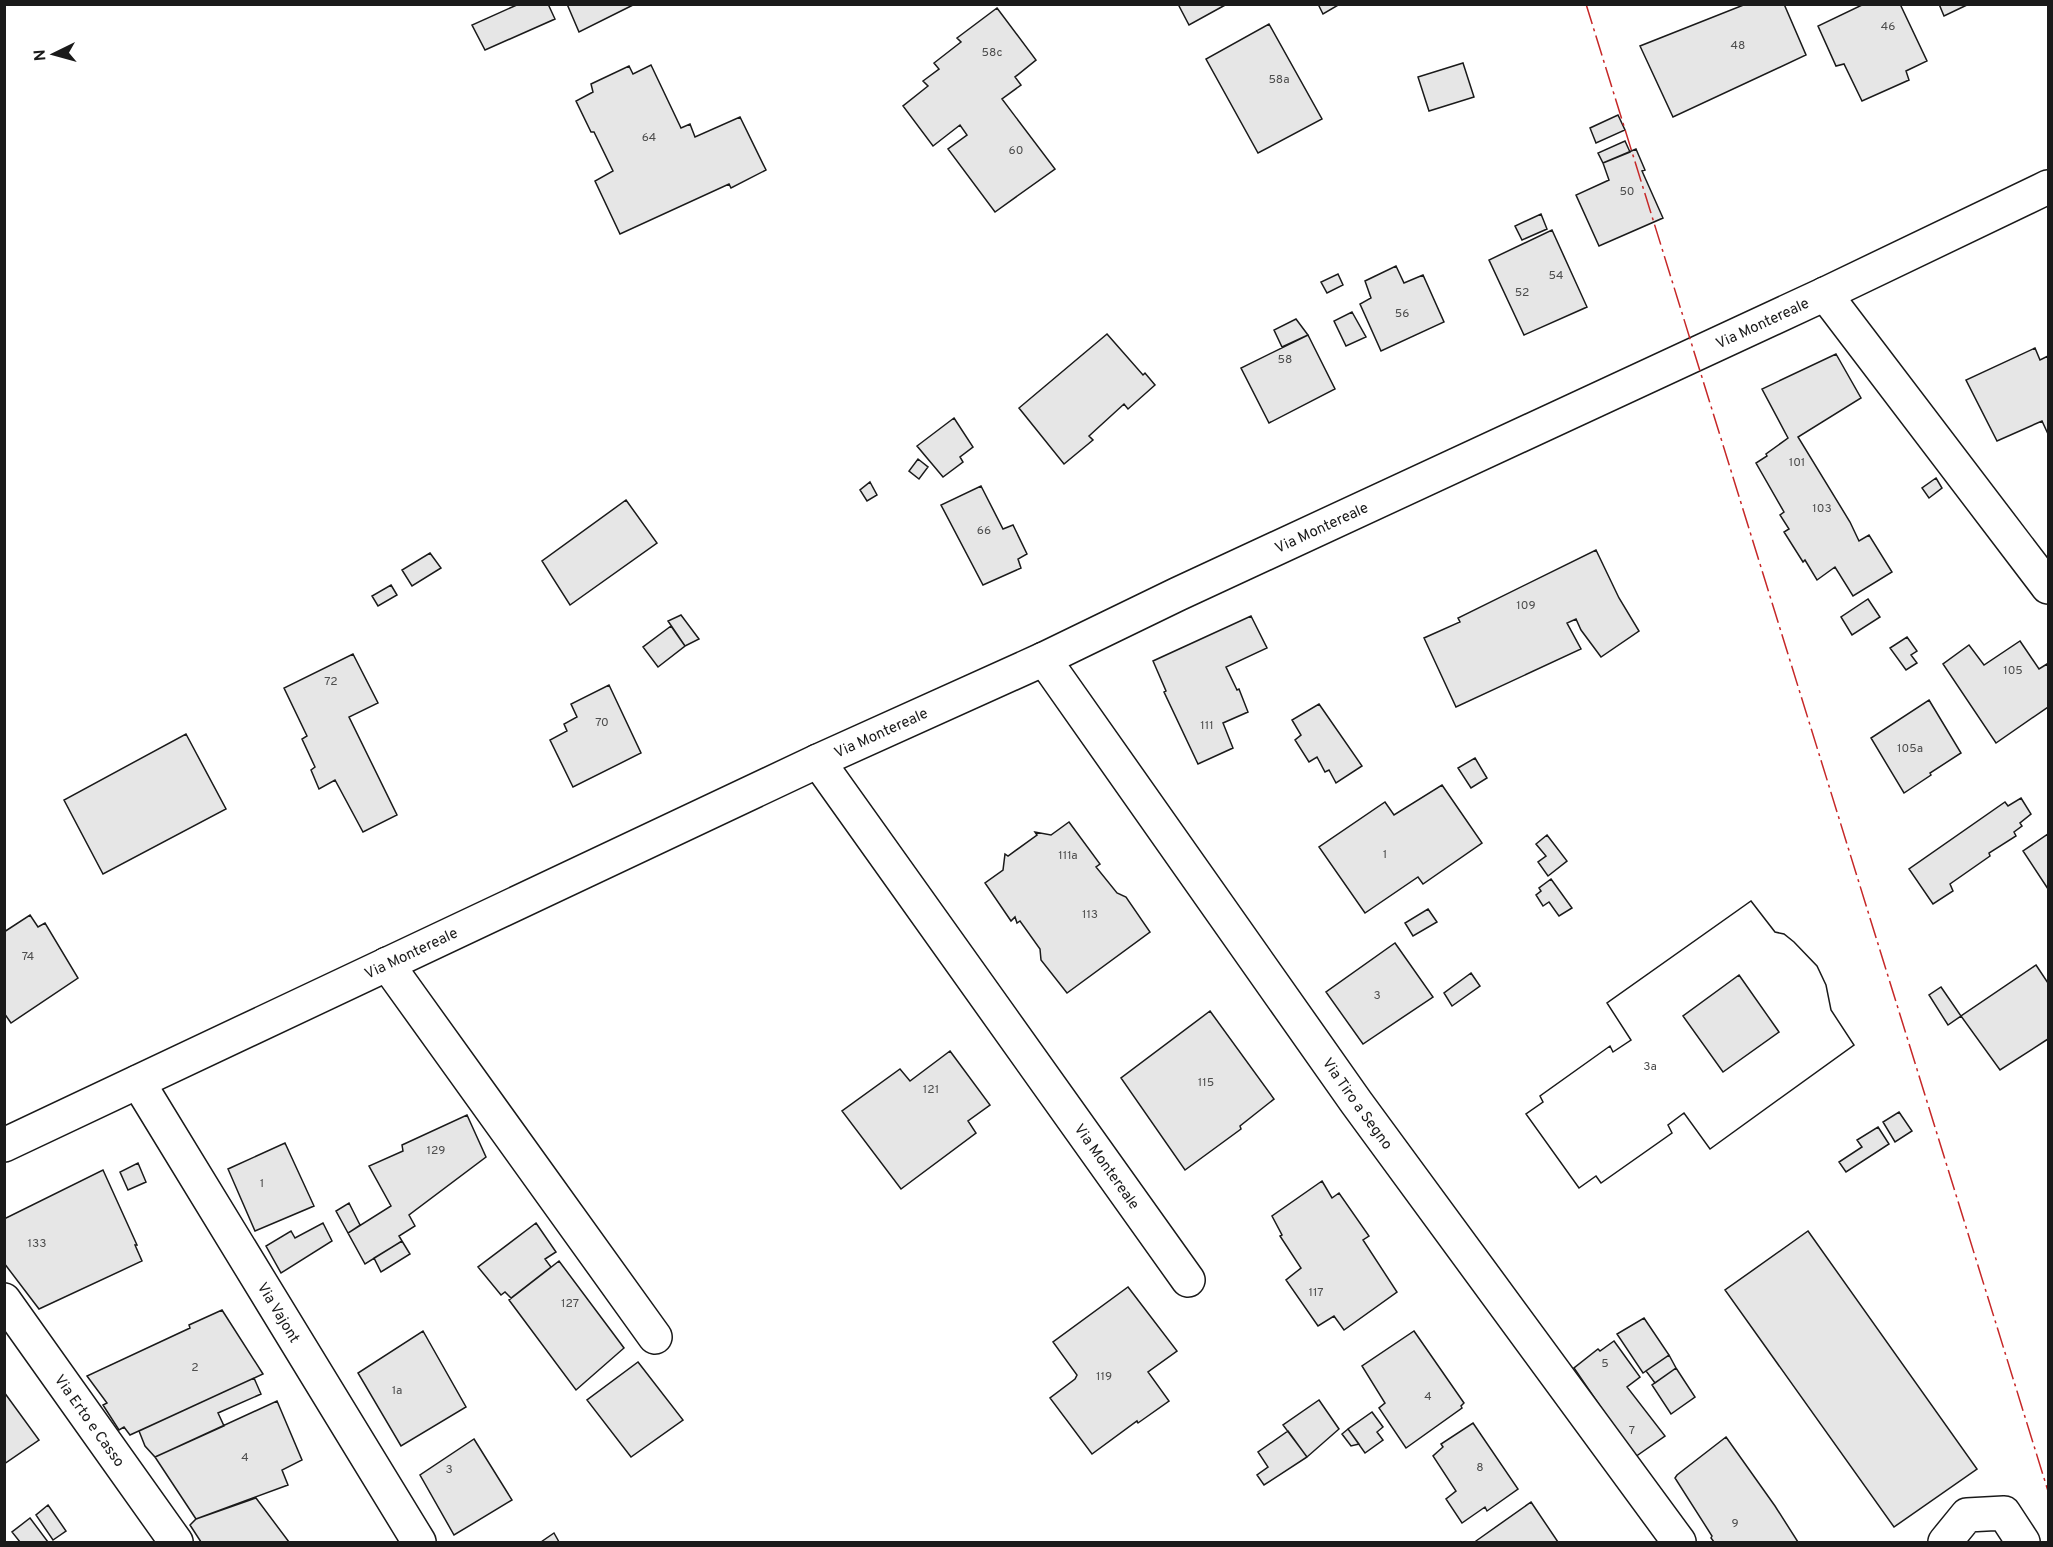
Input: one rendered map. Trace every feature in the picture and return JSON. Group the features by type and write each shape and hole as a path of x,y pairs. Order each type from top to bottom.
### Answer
{"street":[{"name":"Via Montereale","path":"4,1145 818,761 1044,659 1199,584 1825,294 2049,187"},
{"name":"Via Montereale","path":"1825,294 2049,587"},
{"name":"Via Tiro a Segno","path":"1044,659 1363,1111 1679,1542"},
{"name":"Via Montereale","path":"818,761 1188,1280"},
{"path":"387,964 655,1337"},
{"name":"Via Vajont","path":"138,1082 419,1542"},
{"name":"Via Erto e Casso","path":"4,1299 176,1542"},
{"path":"1945,1542 1967,1515 2004,1514 2023,1542"}],"building":[{"path":"519,4 548,4 555,19 485,50 472,25"},
{"path":"567,4 635,4 579,32"},
{"path":"1178,4 1227,4 1189,25"},
{"path":"1318,4 1340,4 1323,14"},
{"path":"1746,4 1784,4 1806,55 1673,117 1640,46"},
{"path":"1864,4 1900,4 1927,61 1906,71 1909,80 1862,101 1844,64 1836,66 1818,26"},
{"path":"1939,4 1969,4 1944,16"},
{"path":"997,8 1036,60 1015,77 1021,85 1002,99 1055,169 995,212 948,149 967,135 960,125 933,146 903,106 928,86 923,81 939,69 934,63 961,42 957,38"},
{"path":"1269,24 1322,119 1258,153 1206,59"},
{"path":"1463,63 1474,97 1429,111 1418,77"},
{"path":"651,65 681,128 690,124 695,137 740,117 766,170 731,188 729,184 620,234 595,181 613,171 576,101 593,92 591,84 629,66 633,74"},
{"path":"1618,115 1625,130 1596,143 1590,128"},
{"path":"1625,141 1630,152 1603,163 1598,153"},
{"path":"1636,149 1645,170 1642,171 1663,218 1599,246 1576,195 1609,180 1603,163"},
{"path":"1541,214 1547,229 1522,240 1515,226"},
{"path":"1552,230 1587,307 1524,335 1489,260"},
{"path":"1396,266 1404,283 1423,275 1444,322 1381,351 1360,304 1371,298 1365,281"},
{"path":"1338,274 1343,285 1327,293 1321,282"},
{"path":"1352,312 1366,337 1346,346 1334,321"},
{"path":"1296,319 1308,335 1282,347 1274,330"},
{"path":"1107,334 1143,375 1145,373 1155,385 1128,409 1124,404 1089,436 1093,440 1064,464 1019,408"},
{"path":"1308,335 1335,389 1269,423 1241,368"},
{"path":"2035,348 2040,360 2048,356 2048,434 2042,421 1997,441 1966,380"},
{"path":"1836,354 1861,398 1798,437 1850,522 1859,541 1869,535 1892,572 1853,596 1835,567 1817,580 1805,560 1803,562 1784,532 1789,529 1780,515 1784,512 1756,463 1788,438 1762,389"},
{"path":"954,418 973,447 960,457 963,462 943,477 917,446"},
{"path":"918,459 928,467 919,479 909,471"},
{"path":"1936,478 1942,488 1929,498 1922,488"},
{"path":"870,482 877,495 867,501 860,490"},
{"path":"981,486 1003,529 1013,525 1027,554 1018,559 1021,568 983,585 941,505"},
{"path":"626,500 657,543 570,605 542,561"},
{"path":"1596,550 1619,598 1639,631 1601,657 1581,630 1576,619 1567,623 1581,649 1456,707 1424,638 1460,622 1458,618"},
{"path":"430,553 441,568 412,586 402,570"},
{"path":"391,585 397,595 378,606 372,596"},
{"path":"1868,599 1880,617 1852,635 1841,617"},
{"path":"681,615 699,639 685,646 668,621"},
{"path":"1251,616 1267,648 1226,667 1237,690 1239,689 1248,712 1223,723 1233,748 1198,764 1164,692 1166,691 1153,661"},
{"path":"671,626 685,646 658,667 643,647"},
{"path":"1907,637 1917,651 1911,655 1917,663 1906,670 1890,648"},
{"path":"2020,641 2039,669 2047,664 2048,707 1996,743 1943,664 1969,645 1984,665"},
{"path":"353,654 378,703 349,717 397,815 363,832 335,780 319,789 311,770 315,767 302,739 307,736 284,688"},
{"path":"609,685 641,753 573,787 550,740 567,731 564,724 577,717 571,704"},
{"path":"1929,700 1961,753 1904,793 1871,738"},
{"path":"1319,704 1362,766 1336,783 1329,770 1325,772 1317,757 1309,762 1295,740 1301,735 1292,720"},
{"path":"186,734 226,809 103,874 64,800"},
{"path":"1475,758 1487,778 1471,788 1458,768"},
{"path":"1442,785 1482,843 1423,884 1418,877 1365,913 1319,847 1385,802 1394,815"},
{"path":"2021,798 2031,814 2020,823 2022,826 2014,832 2016,836 1989,853 1990,856 1950,884 1953,891 1933,904 1909,869 2005,802 2008,806"},
{"path":"1069,822 1100,864 1096,867 1117,893 1126,897 1150,932 1067,993 1041,960 1040,949 1020,921 1017,923 1015,917 1011,921 985,883 1003,870 1005,854 1008,856 1037,835 1035,832 1051,835"},
{"path":"2048,834 2048,889 2023,851"},
{"path":"1547,835 1567,861 1548,876 1538,862 1546,856 1536,844"},
{"path":"1551,879 1572,908 1559,916 1549,902 1543,906 1536,895 1541,891 1539,888"},
{"path":"1751,901 1775,932 1784,934 1794,942 1817,966 1826,985 1831,1010 1854,1045 1710,1149 1684,1113 1668,1125 1672,1133 1601,1183 1596,1176 1579,1188 1526,1114 1543,1102 1540,1096 1610,1046 1613,1052 1631,1040 1607,1003","holes":["1739,975 1779,1032 1723,1072 1683,1016"]},
{"path":"1751,901 1775,932 1784,934 1794,942 1817,966 1826,985 1831,1010 1854,1045 1710,1149 1684,1113 1668,1125 1672,1133 1601,1183 1596,1176 1579,1188 1526,1114 1543,1102 1540,1096 1610,1046 1613,1052 1631,1040 1607,1003"},
{"path":"1428,909 1437,922 1413,936 1405,923"},
{"path":"30,915 38,927 45,923 78,978 11,1023 4,1013 4,932"},
{"path":"1395,943 1433,997 1363,1044 1326,992"},
{"path":"2036,965 2048,983 2048,1039 2000,1070 1961,1016"},
{"path":"1471,973 1480,986 1452,1006 1444,993"},
{"path":"1941,987 1961,1016 1948,1025 1929,995"},
{"path":"1210,1011 1274,1099 1240,1126 1241,1129 1185,1170 1121,1078"},
{"path":"950,1051 990,1105 968,1121 976,1133 901,1189 842,1111 900,1069 910,1081"},
{"path":"1899,1112 1912,1131 1895,1142 1883,1122"},
{"path":"467,1115 486,1157 409,1215 415,1226 399,1236 402,1241 365,1264 348,1233 391,1206 369,1166 403,1151 402,1145"},
{"path":"1878,1127 1889,1144 1846,1172 1839,1162 1862,1147 1857,1140"},
{"path":"285,1143 314,1206 255,1231 228,1169"},
{"path":"138,1163 146,1182 128,1190 120,1172"},
{"path":"103,1170 142,1261 39,1309 4,1263 4,1219"},
{"path":"1322,1181 1332,1198 1339,1193 1369,1236 1363,1240 1397,1292 1344,1330 1334,1316 1318,1326 1286,1280 1301,1268 1280,1236 1282,1235 1272,1216"},
{"path":"349,1203 360,1225 348,1233 336,1211"},
{"path":"323,1223 332,1241 281,1273 266,1246 291,1231 295,1238"},
{"path":"536,1223 556,1252 545,1259 551,1267 511,1298 505,1292 501,1295 478,1267"},
{"path":"1808,1231 1977,1469 1894,1527 1725,1290"},
{"path":"402,1241 410,1254 381,1272 374,1258"},
{"path":"559,1261 624,1348 576,1390 509,1300"},
{"path":"1128,1287 1177,1351 1148,1372 1169,1401 1092,1454 1050,1398 1077,1375 1053,1342"},
{"path":"222,1310 263,1374 130,1435 124,1427 119,1430 103,1405 107,1403 87,1376 190,1328 189,1325"},
{"path":"1644,1318 1669,1355 1643,1373 1617,1334"},
{"path":"423,1331 466,1407 401,1446 358,1373"},
{"path":"1414,1331 1464,1403 1462,1408 1406,1448 1379,1408 1385,1403 1362,1366"},
{"path":"1614,1341 1640,1377 1627,1387 1665,1436 1635,1457 1574,1368 1598,1349 1600,1351"},
{"path":"1669,1355 1676,1368 1655,1383 1646,1371"},
{"path":"638,1362 683,1420 631,1457 587,1400"},
{"path":"1676,1368 1695,1397 1671,1414 1652,1385"},
{"path":"254,1378 261,1394 218,1413 224,1426 155,1457 145,1446 139,1431"},
{"path":"4,1392 39,1440 4,1464"},
{"path":"1319,1400 1339,1429 1307,1457 1283,1425"},
{"path":"277,1401 302,1460 282,1470 288,1485 196,1519 155,1457"},
{"path":"1372,1412 1383,1427 1377,1432 1383,1440 1365,1453 1348,1429"},
{"path":"1473,1423 1518,1489 1487,1511 1485,1507 1462,1523 1446,1499 1456,1491 1433,1456 1443,1447 1441,1444"},
{"path":"1348,1429 1359,1444 1351,1446 1342,1434"},
{"path":"1288,1431 1307,1457 1264,1485 1257,1475 1268,1467 1258,1452"},
{"path":"1726,1437 1798,1542 1714,1542 1711,1538 1712,1536 1675,1478"},
{"path":"474,1439 512,1500 454,1535 420,1475"},
{"path":"256,1498 289,1542 201,1542 190,1525 196,1519"},
{"path":"1531,1502 1558,1542 1476,1541"},
{"path":"48,1505 66,1531 53,1540 36,1515"},
{"path":"30,1518 48,1542 20,1542 12,1532"},
{"path":"554,1533 559,1542 541,1542"}],"power":[{"path":"1586,4 2048,1491"}]}
